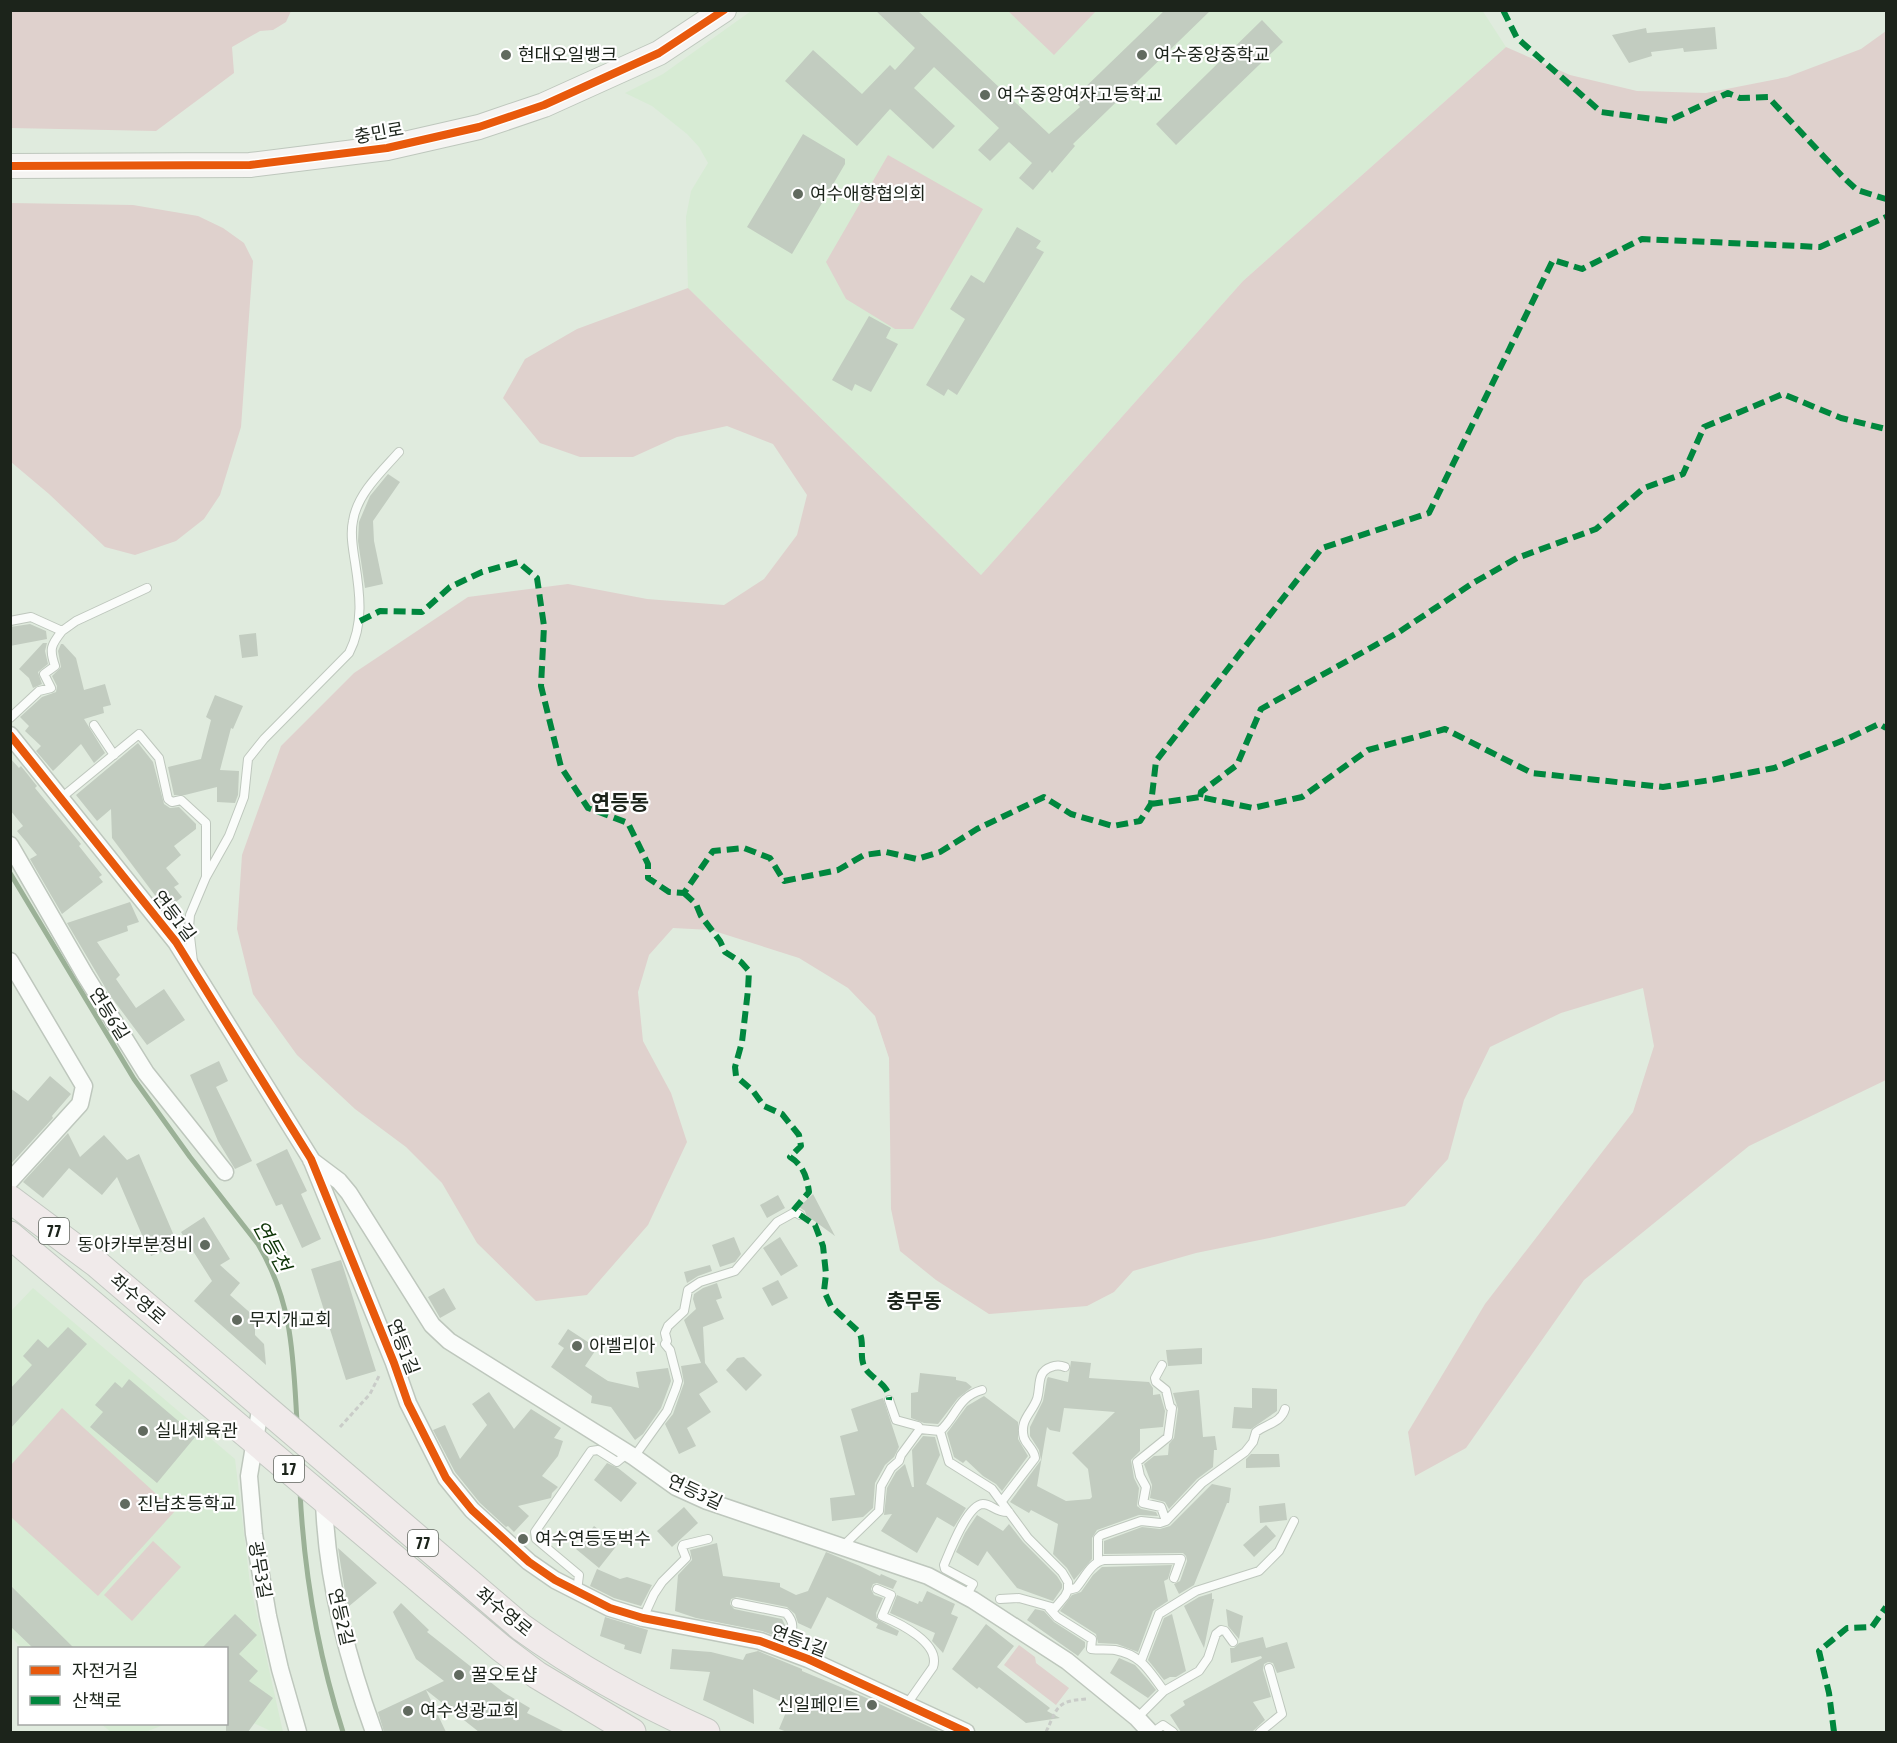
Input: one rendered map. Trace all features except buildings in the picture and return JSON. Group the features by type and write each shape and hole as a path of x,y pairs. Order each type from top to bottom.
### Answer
{"main road":[{"name":"좌수영로","path":"10,1198 97,1264 261,1404"},
{"name":"좌수영로","path":"15,1244 254,1439"},
{"name":"17","path":"261,1404 324,1459"},
{"name":"17","path":"254,1439 324,1499"},
{"name":"좌수영로","path":"324,1459 521,1627 555,1652 654,1708 706,1732"},
{"name":"좌수영로","path":"324,1499 492,1641 537,1676 632,1732"},
{"path":"537,1676 555,1652"}],"street":[{"name":"충민로","path":"10,166 250,165 387,148 479,127 544,105 659,53 724,10"},
{"name":"연등1길","path":"10,735 176,942 311,1159 408,1403 446,1478 472,1510 529,1562 555,1580 610,1608 643,1618 760,1641 966,1732"},
{"name":"연등6길","path":"10,845 85,975 146,1073 225,1172"},
{"path":"10,961 84,1086 80,1104 10,1181"},
{"name":"연등3길","path":"311,1159 339,1181 349,1193 426,1315 441,1334 464,1352 632,1455 676,1486 707,1501 928,1576 966,1596 1067,1660 1152,1732"},
{"name":"광무3길","path":"261,1404 249,1476 254,1534 273,1637 298,1732"},
{"name":"연등2길","path":"324,1499 329,1558 339,1612 374,1732"}],"lane":[{"path":"195,971 189,921 206,877 229,836 244,797 248,759 264,739 349,653 353,645 360,621 360,595 352,541 352,520 358,503 371,484 399,452"},
{"path":"10,717 39,691 51,688 44,674 56,666 50,652 54,641 62,631 76,621 147,588"},
{"path":"10,621 31,617 62,631"},
{"path":"94,725 114,755"},
{"path":"61,798 139,734 159,758 168,799 172,802 181,800 206,823 206,877"},
{"path":"577,1592 579,1575 536,1539 535,1532 591,1450 598,1450 617,1462 632,1455 667,1411 678,1381 670,1350 665,1344 665,1333 668,1326 684,1311 688,1290 700,1282 735,1270 777,1222 790,1213 795,1212 800,1215"},
{"path":"1002,1501 1035,1458 1035,1454 1024,1438 1024,1424 1027,1413 1038,1397 1040,1377 1049,1367 1057,1365 1065,1367"},
{"path":"1162,1365 1155,1378 1156,1382 1166,1390 1172,1408 1170,1431 1168,1437 1137,1462 1140,1476 1146,1487 1143,1503 1161,1507 1166,1521"},
{"path":"940,1431 961,1401 981,1390"},
{"path":"889,1400 896,1420 918,1426 920,1429 940,1431"},
{"path":"1098,1561 1098,1538 1101,1535 1141,1521 1160,1524 1166,1521 1202,1483 1245,1452 1253,1442 1256,1432 1284,1415 1285,1409"},
{"path":"842,1547 879,1511 881,1485 920,1429"},
{"path":"940,1431 949,1462 992,1489 1028,1538 1062,1572 1068,1582 1068,1590 1055,1608 1019,1599 1000,1599"},
{"path":"966,1596 974,1584 945,1569 944,1565 969,1513 981,1504 987,1504 1001,1513 1009,1512"},
{"path":"1142,1661 1160,1614 1196,1591 1259,1571 1279,1551 1294,1521"},
{"path":"643,1618 662,1582 686,1558 683,1545 708,1539"},
{"path":"1068,1590 1076,1588 1098,1561 1181,1559 1174,1578"},
{"path":"877,1589 891,1595 882,1616 906,1626 928,1647 935,1661 907,1704"},
{"path":"736,1603 786,1613 794,1626 782,1650"},
{"path":"1049,1608 1057,1617 1092,1639 1092,1649 1125,1652 1142,1661 1164,1691"},
{"path":"1137,1718 1164,1691 1199,1671 1208,1658 1216,1634 1221,1630 1233,1642"},
{"path":"1260,1732 1282,1714 1269,1668"},
{"path":"1152,1732 1163,1725 1173,1732"}],"path":[{"path":"340,1428 366,1400 384,1371"},
{"path":"1046,1732 1056,1710 1066,1701 1113,1698"}],"shaded area":[{"path":"11,10 291,11 286,22 273,30 260,31 232,47 234,73 156,131 11,128"},
{"path":"1482,10 1506,47 1243,281 981,575 688,288 686,217 691,191 708,163 699,147 687,134 652,106 625,93 663,74 751,11"},
{"path":"1008,11 1096,11 1054,55"},
{"path":"1886,31 1886,1080 1749,1146 1584,1280 1466,1448 1415,1476 1408,1432 1485,1304 1633,1112 1654,1046 1643,988 1561,1013 1490,1047 1464,1100 1448,1159 1405,1206 1196,1253 1133,1271 1114,1292 1087,1306 989,1314 936,1280 900,1251 891,1209 889,1058 875,1016 848,988 799,958 711,930 673,928 649,955 638,992 643,1041 671,1093 687,1142 648,1225 587,1295 536,1301 477,1243 442,1183 406,1147 355,1109 297,1055 253,994 237,929 242,855 281,746 354,673 468,597 568,584 647,599 724,605 764,579 797,535 807,495 773,444 727,426 677,437 633,457 580,457 540,443 503,398 525,359 577,329 688,288 981,575 1243,281 1506,47 1570,75 1637,91 1706,93 1787,77 1861,49"},
{"path":"888,155 983,209 913,329 895,329 846,299 826,262"},
{"path":"11,203 133,205 198,216 223,228 244,243 253,261 241,427 220,495 204,519 176,541 135,555 105,547 11,462"},
{"name":"진남초등학교","path":"33,1288 235,1459 250,1584 283,1732 273,1732 228,1711 228,1647 21,1647 11,1637 12,1310"},
{"path":"62,1408 175,1511 98,1596 11,1517 11,1465"},
{"path":"153,1541 181,1567 132,1621 104,1595"},
{"path":"1019,1645 1035,1657 1036,1663 1069,1688 1056,1705 1004,1665"},
{"path":"102,1725 163,1725 145,1732 111,1732"}],"waterway":[{"name":"연등천","path":"10,873 134,1079 190,1157 258,1244 270,1266 285,1309 289,1330 297,1422"},
{"name":"연등천","path":"300,1491 305,1552 319,1643 343,1732"}],"marked path":[{"path":"1503,10 1517,38 1601,112 1668,121 1728,93 1740,98 1768,97 1857,190 1886,199"},
{"path":"360,621 380,611 422,612 450,587 482,572 518,562 537,578 544,626 541,686 561,767 588,808 628,823 648,864 648,878 669,892 684,893 713,851 744,848 770,858 784,881 838,870 864,855 886,852 917,859 940,852 977,829 1044,797 1071,814 1113,826 1140,821 1151,804 1156,761 1322,548 1429,513 1553,260 1582,269 1642,239 1820,247 1886,217"},
{"path":"1200,797 1201,792 1237,765 1261,709 1399,632 1473,583 1517,558 1596,529 1644,488 1683,474 1704,427 1783,394 1841,418 1886,429"},
{"path":"1151,804 1200,797 1253,808 1302,797 1368,750 1445,729 1532,773 1663,787 1774,768 1879,724 1886,728"},
{"path":"684,893 696,904 701,916 720,941 725,952 741,962 749,971 742,1042 735,1067 736,1076 753,1091 764,1106 782,1114 799,1135 801,1146 790,1157 804,1172 809,1192 791,1213"},
{"path":"800,1215 815,1225 823,1246 826,1274 824,1291 831,1306 859,1332 862,1340 864,1366 886,1390 889,1400"},
{"path":"1834,1732 1829,1693 1819,1651 1847,1628 1872,1627 1886,1607"}],"cycle path":[{"path":"10,166 250,165 387,148 479,127 544,105 659,53 724,10"},
{"path":"10,735 176,942 311,1159 408,1403 446,1478 472,1510 529,1562 555,1580 610,1608 643,1618 760,1641 808,1659 966,1732"}],"place":[{"name":"현대오일뱅크","path":"506,55"},
{"name":"여수중앙중학교","path":"1142,55"},
{"name":"여수중앙여자고등학교","path":"985,95"},
{"name":"여수애향협의회","path":"798,194"},
{"name":"동아카부분정비","path":"205,1245"},
{"name":"무지개교회","path":"237,1320"},
{"name":"아벨리아","path":"577,1346"},
{"name":"실내체육관","path":"143,1431"},
{"name":"진남초등학교","path":"125,1504"},
{"name":"여수연등동벅수","path":"523,1539"},
{"name":"꿀오토샵","path":"459,1675"},
{"name":"신일페인트","path":"872,1705"},
{"name":"여수성광교회","path":"408,1711"}],"district":[{"name":"연등동","path":"620,803"},
{"name":"충무동","path":"914,1301"}]}
